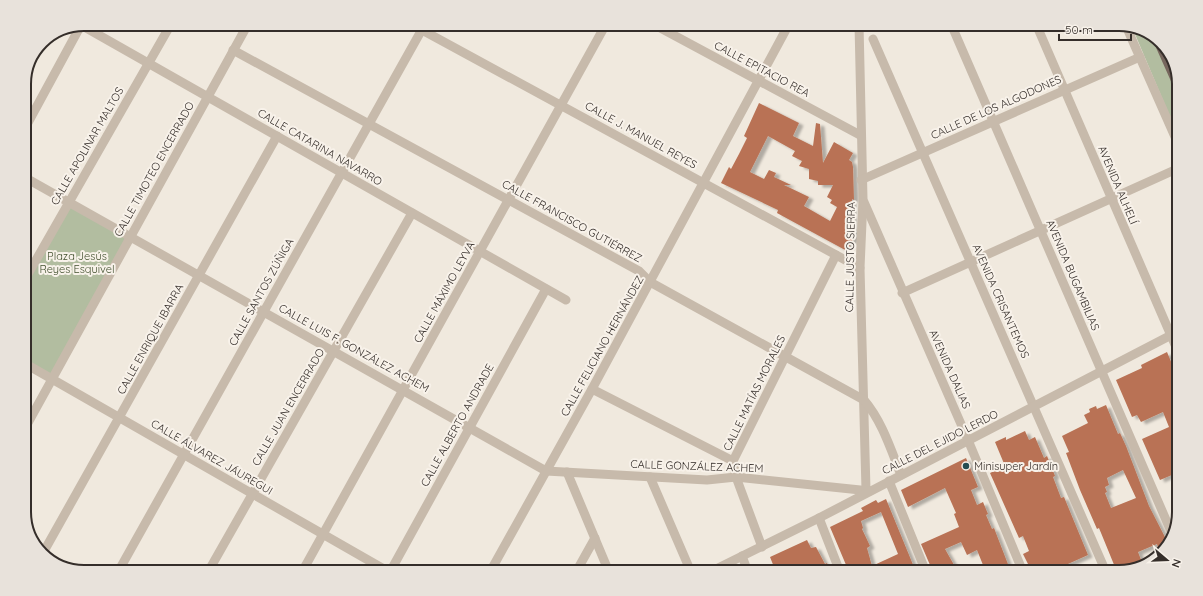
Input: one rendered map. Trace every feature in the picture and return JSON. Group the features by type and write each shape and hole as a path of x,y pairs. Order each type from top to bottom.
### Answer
{"street":[{"name":"CALLE CATARINA NAVARRO","path":"92,31 566,300"},
{"name":"CALLE APOLINAR MALTOS","path":"31,268 167,31"},
{"name":"CALLE TIMOTEO ENCERRADO","path":"31,417 244,31"},
{"name":"CALLE SANTOS ZÚÑIGA","path":"122,565 421,31"},
{"name":"CALLE J. MANUEL REYES","path":"430,31 562,106 860,268"},
{"name":"CALLE MÁXIMO LEYVA","path":"306,565 562,106 602,31"},
{"name":"CALLE EPITACIO REA","path":"665,31 860,135"},
{"name":"CALLE FELICIANO HERNÁNDEZ","path":"494,565 592,389 785,31"},
{"name":"CALLE JUSTO SIERRA","path":"859,31 861,180 863,199 860,268 868,491"},
{"name":"AVENIDA BUGAMBILIAS","path":"954,31 1169,528"},
{"name":"AVENIDA ALHELÍ","path":"1039,31 1111,198 1172,327"},
{"path":"31,117 77,32"},
{"path":"1129,32 1172,130"},
{"name":"AVENIDA CRISANTEMOS","path":"873,39 1103,565"},
{"name":"CALLE FRANCISCO GUTIÉRREZ","path":"233,50 640,271 650,282 864,400 872,409 901,475"},
{"name":"CALLE DE LOS ALGODONES","path":"861,180 1140,57"},
{"name":"CALLE ENRIQUE IBARRA","path":"46,549 277,136"},
{"path":"902,293 1172,171"},
{"name":"CALLE LUIS F. GONZÁLEZ ACHEM","path":"31,181 403,389 546,471"},
{"name":"AVENIDA DALIAS","path":"863,199 902,293 968,440 1020,565"},
{"name":"CALLE JUAN ENCERRADO","path":"212,565 412,213"},
{"name":"CALLE MATÍAS MORALES","path":"762,547 736,477 733,461 836,255"},
{"name":"CALLE ALBERTO ANDRADE","path":"393,565 546,289"},
{"name":"CALLE DEL EJIDO LERDO","path":"724,565 762,547 1172,335"},
{"name":"CALLE ÁLVAREZ JÁUREGUI","path":"31,367 377,565"},
{"path":"592,389 733,461"},
{"name":"CALLE GONZÁLEZ ACHEM","path":"546,471 707,480 736,477 868,491"},
{"path":"567,472 606,565"},
{"path":"650,477 688,565"},
{"path":"889,481 923,565"},
{"path":"818,518 837,565"},
{"path":"580,565 595,538"},
{"path":"742,556 745,565"}],"green space":[{"path":"1135,34 1148,40 1159,49 1170,69 1172,81 1172,121"},
{"name":"Plaza Jesús Reyes Esquivel","path":"69,202 133,240 52,382 31,369 31,268"}],"building":[{"path":"759,103 799,123 793,136 813,146 816,123 820,124 823,163 834,142 853,153 849,160 852,162 853,167 854,200 852,199 852,214 854,237 847,251 777,213 778,210 721,183 729,167 731,169 747,138 744,136","holes":["768,136 795,151 792,156 802,161 799,166 809,169 809,179 818,181 818,185 833,185 827,197 832,200 830,203 837,207 830,221 804,206 809,197 784,185 791,185 774,177 776,173 769,170 764,179 750,172"]},
{"path":"1167,352 1172,364 1172,475 1160,480 1142,439 1169,427 1163,412 1141,422 1137,415 1132,417 1116,380 1142,368 1141,365"},
{"path":"1106,405 1118,434 1120,433 1126,446 1149,506 1165,537 1164,540 1147,540 1147,548 1138,552 1141,560 1126,565 1114,565 1099,528 1097,529 1080,490 1066,453 1069,452 1062,436 1088,423 1084,415 1090,412 1089,409 1096,406 1097,409","holes":["1123,470 1136,498 1111,508 1105,493 1107,492 1105,487 1109,485 1107,478"]},
{"path":"1025,431 1029,440 1035,437 1044,458 1047,456 1055,476 1053,477 1061,498 1064,497 1088,555 1066,565 1028,565 1023,554 1029,551 1023,536 1019,538 990,473 1005,466 995,442 1006,437 1006,440"},
{"path":"966,458 978,487 971,490 977,505 983,502 988,514 986,515 992,529 994,528 1008,565 983,565 977,550 967,555 961,542 945,549 954,565 930,565 921,544 959,527 954,514 956,513 945,488 908,507 901,490"},
{"path":"886,499 913,565 874,565 898,554 881,512 861,521 862,529 870,546 867,548 872,565 846,565 830,527 863,511 861,508 876,500 878,503"},
{"path":"807,540 811,548 816,547 825,564 827,563 828,565 773,565 770,557"}],"place":[{"name":"Minisuper Jardín","path":"966,466"}]}
